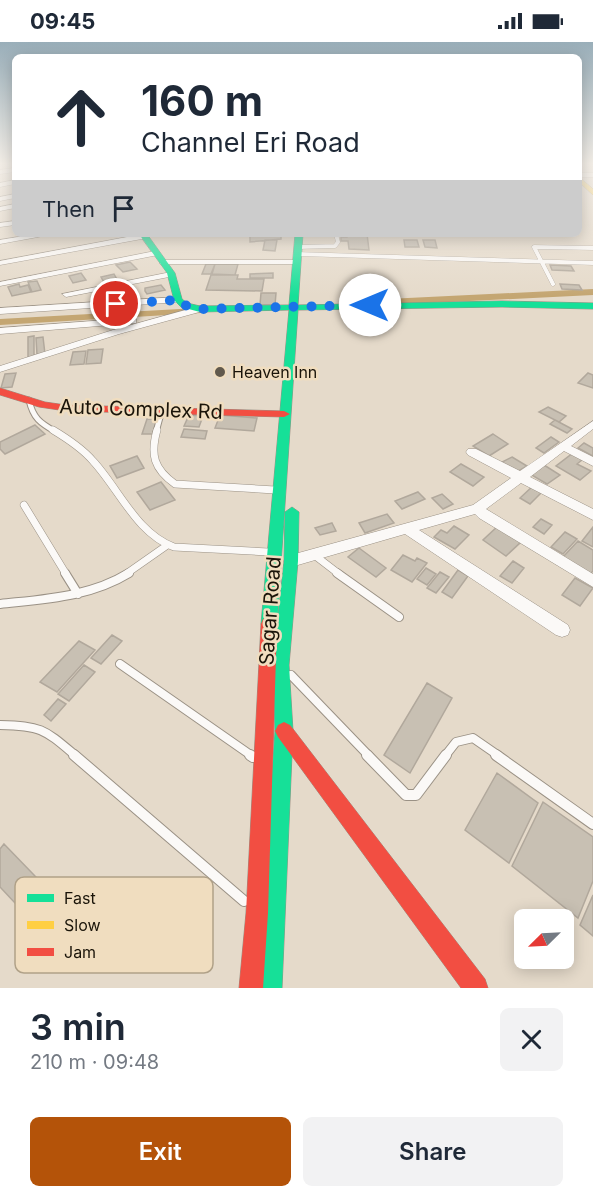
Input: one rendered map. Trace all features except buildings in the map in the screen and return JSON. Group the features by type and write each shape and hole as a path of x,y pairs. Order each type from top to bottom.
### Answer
{"main road":[{"path":"145,237 171,274 178,290 178,300 184,305 200,309 593,308"},
{"name":"Sagar Road","path":"251,988 257,913 262,764 274,552 284,414 302,248"},
{"name":"Sagar Road","path":"270,988 284,731 281,665 291,561 294,308"},
{"name":"Auto Complex Rd","path":"0,391 43,405 66,408 284,414"},
{"path":"284,731 476,988"}],"street":[{"path":"0,242 31,237"},
{"path":"0,263 134,237"},
{"path":"0,284 159,257 302,248"},
{"path":"66,294 171,274"},
{"path":"0,311 178,300"},
{"path":"0,369 200,309"},
{"path":"0,331 165,318"},
{"path":"291,561 478,508 593,424"},
{"path":"563,446 593,462"},
{"path":"472,452 593,515"},
{"path":"478,508 484,514 593,581"},
{"path":"408,529 562,630"}],"lane":[{"path":"302,248 335,246 338,242 337,237"},
{"path":"553,284 535,246 593,248"},
{"path":"302,248 593,263"},
{"path":"29,400 32,414 39,422 72,441 93,460 146,529 166,546 274,552"},
{"path":"162,410 151,456 158,471 166,479 176,484 280,491"},
{"path":"24,505 78,594"},
{"path":"0,604 78,594 117,580 166,546"},
{"path":"313,554 364,594 399,617"},
{"path":"120,663 262,764"},
{"path":"281,665 406,795 416,795 456,742 473,738 593,824"},
{"path":"0,725 32,726 50,734 257,913"}],"waterway":[{"path":"367,303 593,292"},
{"path":"0,322 198,311"}],"traffic: fast":[{"path":"145,237 171,273 178,300 184,305 200,309 502,304 593,306"},
{"path":"269,624 299,237"},
{"path":"270,988 284,731 281,665 291,561 292,512"}],"traffic: jam":[{"path":"0,391 43,405 66,408 284,414"},
{"path":"251,988 257,913 269,624"},
{"path":"284,731 476,988"}],"place":[{"name":"Heaven Inn","path":"220,372"}],"route":[{"path":"116,304 178,300 184,305 200,309 370,305"}]}
